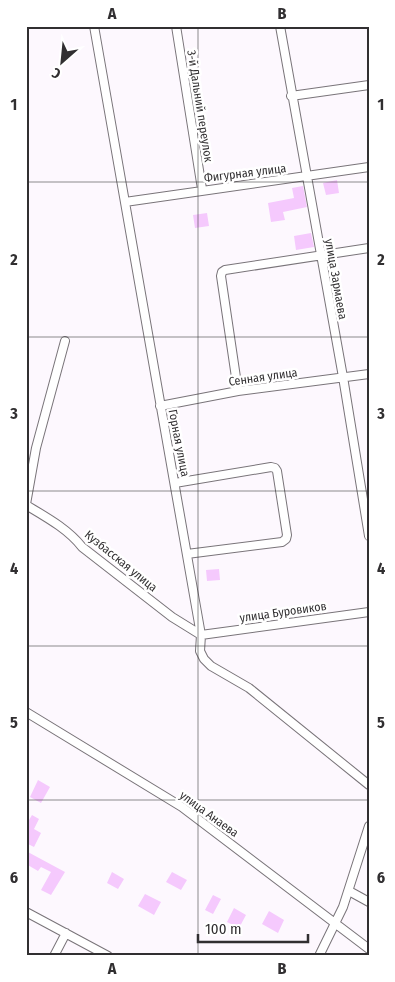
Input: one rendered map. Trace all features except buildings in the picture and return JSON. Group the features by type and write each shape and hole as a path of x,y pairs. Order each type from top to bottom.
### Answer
{"street":[{"name":"Горная улица","path":"94,26 201,635 200,651 204,659 212,666 249,688 369,785"},
{"name":"3-й Дальний переулок","path":"176,26 202,189"},
{"name":"улица Зармаева","path":"280,26 343,378 369,536"},
{"path":"292,96 369,85"},
{"name":"Фигурная улица","path":"125,202 202,189 369,167"},
{"path":"238,391 221,276 222,272 369,248"},
{"path":"26,504 36,448 65,341"},
{"name":"Сенная улица","path":"160,406 238,391 369,374"},
{"path":"175,483 271,466 277,471 287,535 284,541 187,554"},
{"name":"Кузбасская улица","path":"26,504 75,538 82,547 172,617 201,635"},
{"name":"улица Буровиков","path":"201,635 369,612"},
{"name":"улица Анаева","path":"26,712 182,807 369,948"},
{"path":"319,956 349,891 368,828"},
{"path":"349,891 369,902"},
{"path":"26,912 108,956"},
{"path":"54,956 66,933"}]}
